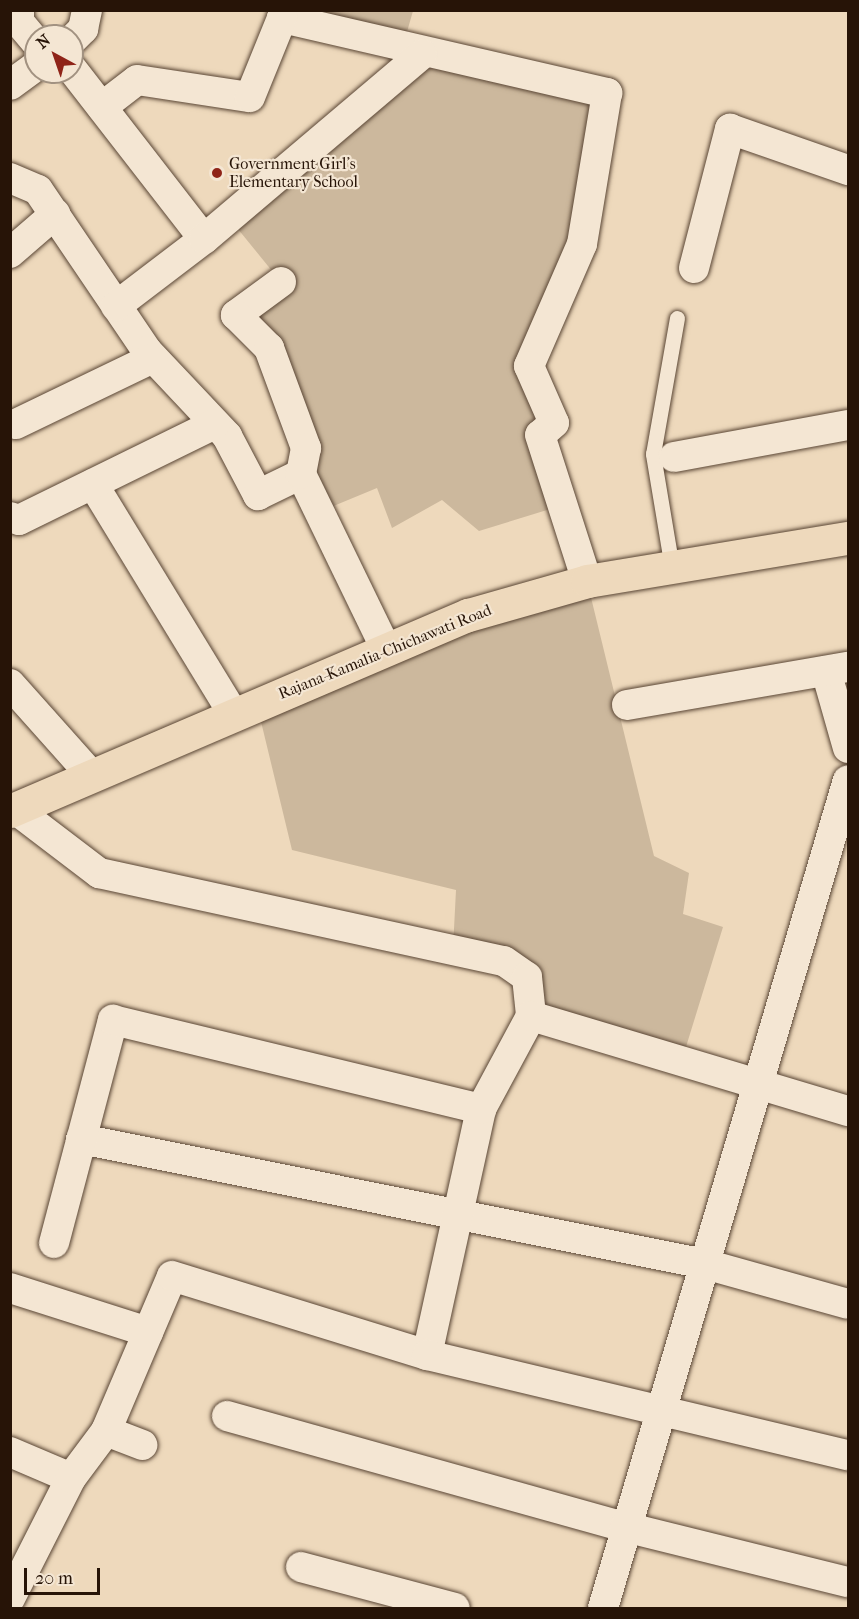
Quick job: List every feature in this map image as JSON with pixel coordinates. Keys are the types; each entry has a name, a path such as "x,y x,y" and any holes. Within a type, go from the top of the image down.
{"main road":[{"name":"Rajana-Kamalia-Chichawati Road","path":"13,810 468,615 587,581 849,538"}],"street":[{"path":"19,10 19,22 24,28"},
{"path":"102,107 137,80 250,97 283,14 422,54 607,93 582,244 529,366 554,423 540,435 587,581"},
{"path":"116,306 204,239 422,54"},
{"path":"10,85 24,75"},
{"path":"84,84 204,239"},
{"path":"694,268 730,129 849,170"},
{"path":"10,178 39,190 153,358 215,424 258,495 301,474"},
{"path":"10,253 55,214"},
{"path":"281,282 236,315 269,348 306,448 301,474 386,649"},
{"path":"16,424 153,358"},
{"path":"10,517 19,520 215,424"},
{"path":"674,457 849,425"},
{"path":"93,484 234,715"},
{"path":"627,705 837,669 849,748"},
{"path":"10,684 92,776"},
{"path":"603,1608 625,1527 761,1088 849,780"},
{"path":"13,810 99,873 504,961 527,977 531,1016 482,1109 461,1213 427,1355"},
{"path":"531,1016 761,1088 849,1111"},
{"path":"54,1243 112,1020 482,1109"},
{"path":"81,1139 461,1213 705,1264 849,1304"},
{"path":"10,1598 71,1478 106,1431 172,1276 427,1355 849,1455"},
{"path":"10,1288 148,1332"},
{"path":"227,1416 625,1527 849,1582"},
{"path":"106,1431 142,1445"},
{"path":"10,1452 71,1478"},
{"path":"300,1567 455,1608"}],"lane":[{"path":"672,568 653,454 677,318"}],"shaded area":[{"path":"284,11 413,11 402,49"},
{"path":"422,54 607,93 582,244 529,366 560,506 479,531 442,500 392,528 377,488 319,512 306,448 236,315 281,282 229,218"},
{"path":"587,581 654,856 689,873 683,914 723,927 681,1063 531,1016 527,977 453,948 456,890 292,850 257,705"}],"place":[{"name":"Government Girl's Elementary School","path":"217,173"}]}
